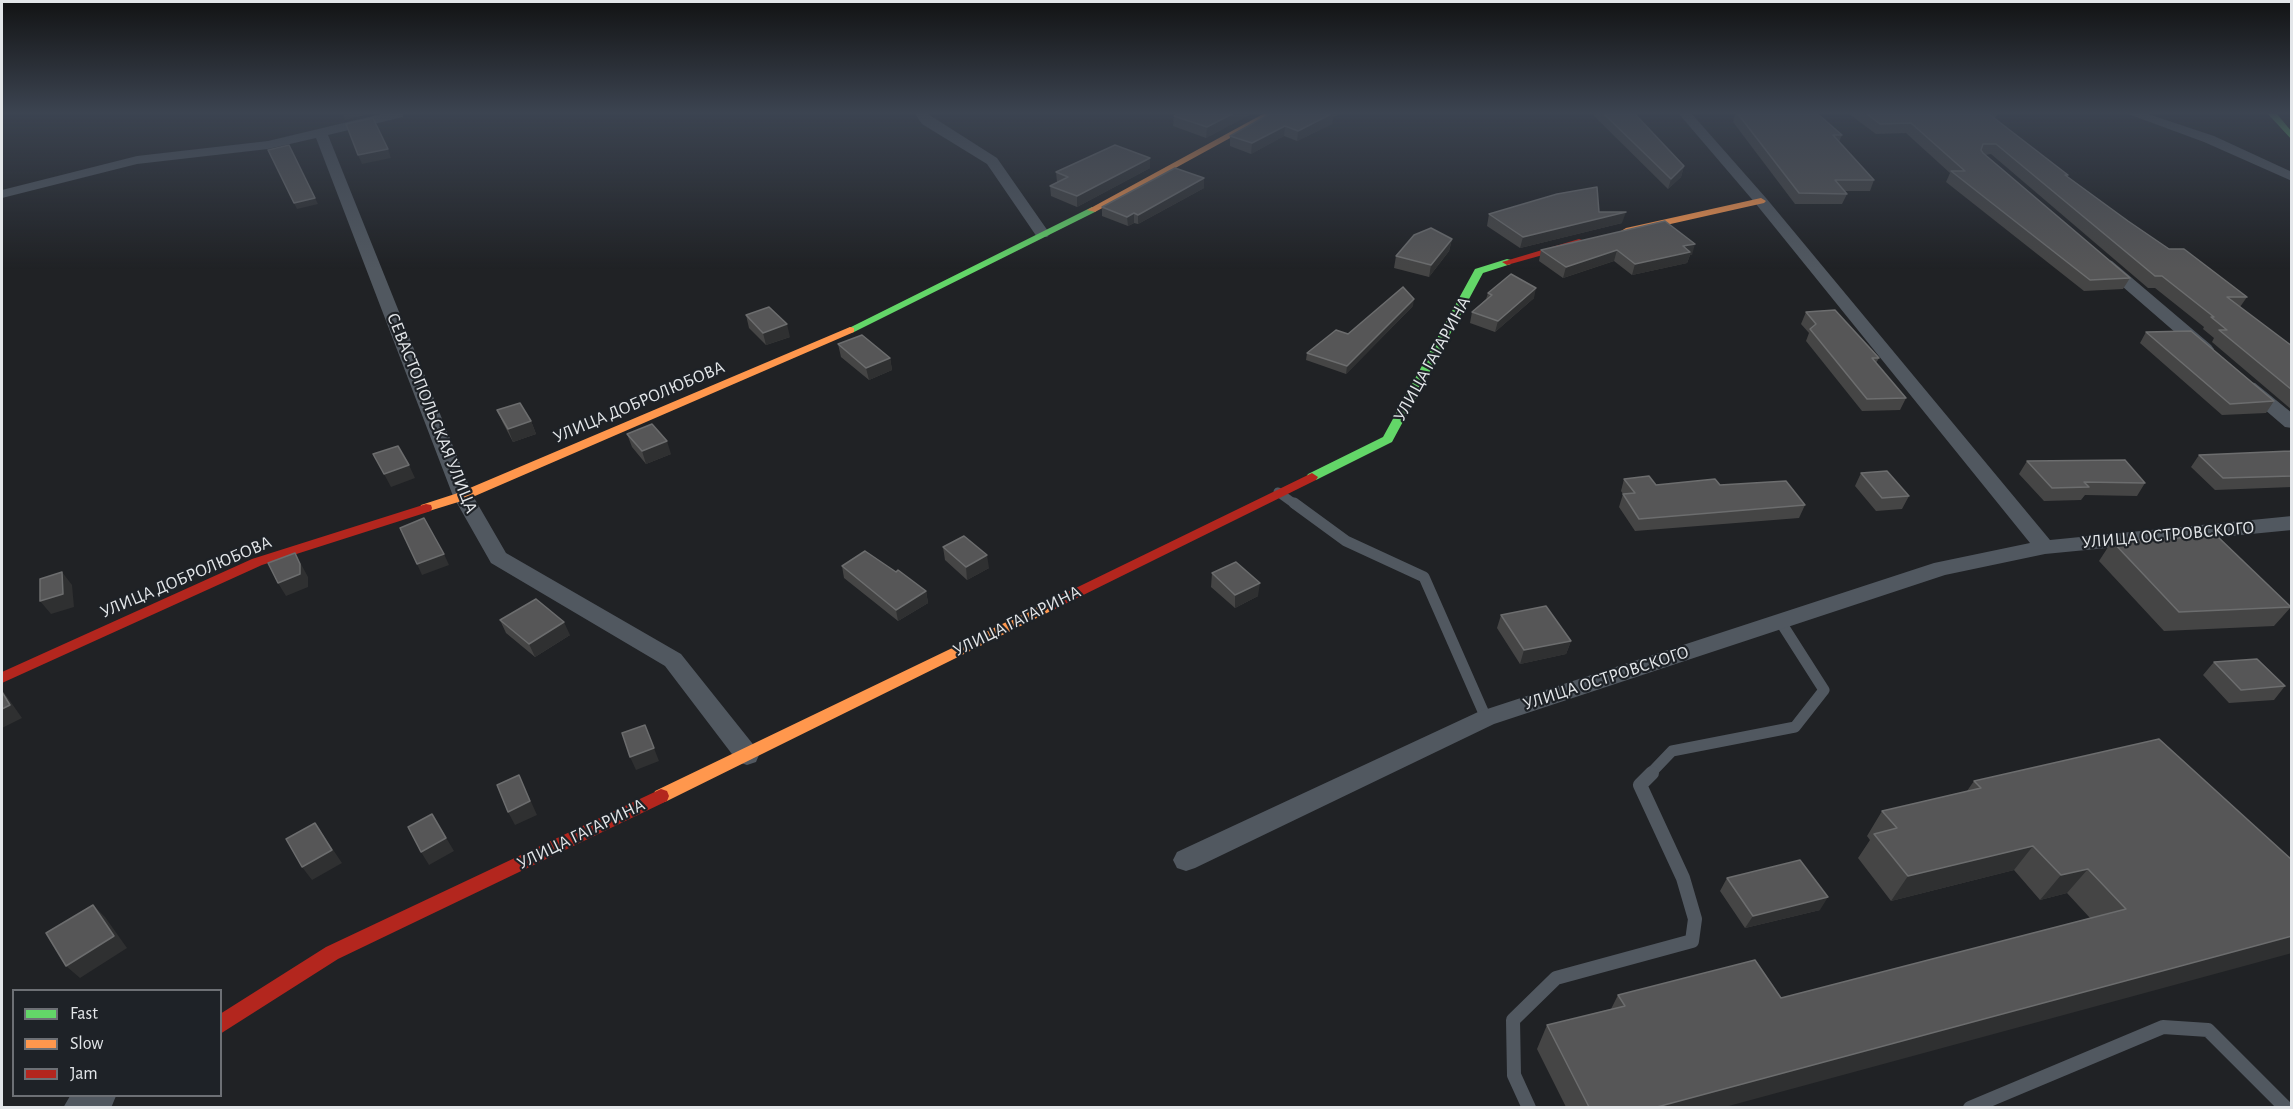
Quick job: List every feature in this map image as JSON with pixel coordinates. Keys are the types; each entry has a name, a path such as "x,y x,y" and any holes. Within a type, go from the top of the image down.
{"street":[{"path":"2,194 114,166"},
{"name":"СЕВАСТОПОЛЬСКАЯ УЛИЦА","path":"333,166 463,496 498,558 674,660 747,755"},
{"path":"995,166 1042,234"},
{"name":"УЛИЦА ДОБРОЛЮБОВА","path":"2,678 257,562 463,496 841,335 1076,219 1174,166"},
{"path":"1730,166 2044,547"},
{"path":"2267,166 2292,177"},
{"path":"1613,234 1761,201"},
{"name":"УЛИЦА ГАГАРИНА","path":"222,1024 332,953 747,755 1389,439 1479,271 1544,250 1590,240"},
{"path":"2093,253 2219,361"},
{"path":"2237,377 2292,423"},
{"name":"УЛИЦА ОСТРОВСКОГО","path":"1186,860 1486,718 1942,568 2044,547 2292,523"},
{"path":"78,1107 97,1097"}],"lane":[{"path":"1278,492 1346,541 1424,577 1486,718"},
{"path":"1529,1107 1514,1076 1513,1020 1556,978 1692,941 1695,919 1683,878 1641,785 1672,750 1795,727 1824,690 1779,621"},
{"path":"1970,1107 2163,1027 2208,1030 2286,1107"}],"building":[{"path":"276,166 299,166 315,198 294,203"},
{"path":"1070,166 1135,166 1077,196 1050,186 1068,177 1056,172"},
{"path":"1657,166 1684,166 1671,179"},
{"path":"1778,166 1861,166 1874,180 1835,180 1847,194 1799,193"},
{"path":"1959,166 1998,166 2130,278 2090,280 1951,171 1965,171"},
{"path":"2022,166 2056,166 2068,175 2065,175 2128,221 2169,249 2184,249 2247,297 2227,297 2292,346 2292,390 2219,330 2227,330 2211,317 2214,317 2162,276 2155,276"},
{"path":"1175,168 1204,178 1138,215 1134,213 1127,217 1102,207"},
{"path":"1597,187 1599,212 1626,212 1523,237 1489,214 1557,194"},
{"path":"1665,221 1695,244 1683,246 1690,252 1635,264 1617,250 1566,267 1541,250"},
{"path":"1431,228 1452,239 1431,265 1396,256 1414,235"},
{"path":"1511,274 1536,288 1498,321 1472,312 1492,295 1488,293"},
{"path":"1403,287 1414,299 1347,366 1307,353 1336,330 1348,334"},
{"path":"769,307 787,324 763,333 746,315"},
{"path":"1835,310 1879,358 1872,358 1906,398 1867,399 1810,329 1816,324 1806,312"},
{"path":"2191,331 2274,401 2230,404 2146,332"},
{"path":"862,335 890,358 866,368 838,344"},
{"path":"520,403 531,421 508,429 497,410"},
{"path":"652,424 667,441 642,451 627,434"},
{"path":"398,446 409,465 384,474 373,454"},
{"path":"2292,452 2292,476 2223,478 2199,455"},
{"path":"2125,460 2145,483 2084,482 2089,487 2052,488 2027,461"},
{"path":"1887,471 1909,496 1882,498 1861,473"},
{"path":"1649,476 1656,485 1715,479 1720,485 1786,481 1805,505 1639,519 1623,494 1635,493 1624,479"},
{"path":"424,518 444,554 417,564 400,528"},
{"path":"964,536 987,555 966,567 943,547"},
{"path":"2217,536 2291,607 2179,612 2112,541"},
{"path":"865,551 896,572 898,570 926,591 896,610 842,566"},
{"path":"295,553 300,564 300,574 278,583 268,563"},
{"path":"1236,562 1260,583 1235,595 1212,573"},
{"path":"62,572 63,594 40,601 40,579"},
{"path":"536,599 564,622 529,644 500,620"},
{"path":"1546,606 1571,641 1524,650 1501,615"},
{"path":"2257,659 2285,686 2241,690 2214,662"},
{"path":"2,692 10,705 2,709"},
{"path":"645,725 654,748 630,757 622,733"},
{"path":"2159,739 2292,860 2292,936 1657,1107 1589,1107 1547,1025 1625,1006 1618,995 1755,960 1781,998 2126,909 2088,869 2061,875 2033,846 1908,876 1874,834 1897,828 1882,811 1981,788 1974,781"},
{"path":"519,775 530,801 508,812 497,785"},
{"path":"432,814 446,838 421,852 408,827"},
{"path":"315,823 332,850 302,867 286,839"},
{"path":"1800,860 1828,897 1753,916 1727,878"},
{"path":"93,905 114,936 66,966 46,933"}],"traffic: fast":[{"path":"850,330 1092,210"},
{"path":"1312,477 1388,439 1479,271 1507,262"}],"traffic: slow":[{"path":"1092,210 1174,166"},
{"path":"1626,231 1761,201"},
{"path":"426,508 463,496 850,330"},
{"path":"661,796 1050,606"}],"traffic: jam":[{"path":"1507,262 1579,242"},
{"path":"1050,606 1312,477"},
{"path":"2,678 257,562 426,508"},
{"path":"222,1024 332,953 661,796"}]}
